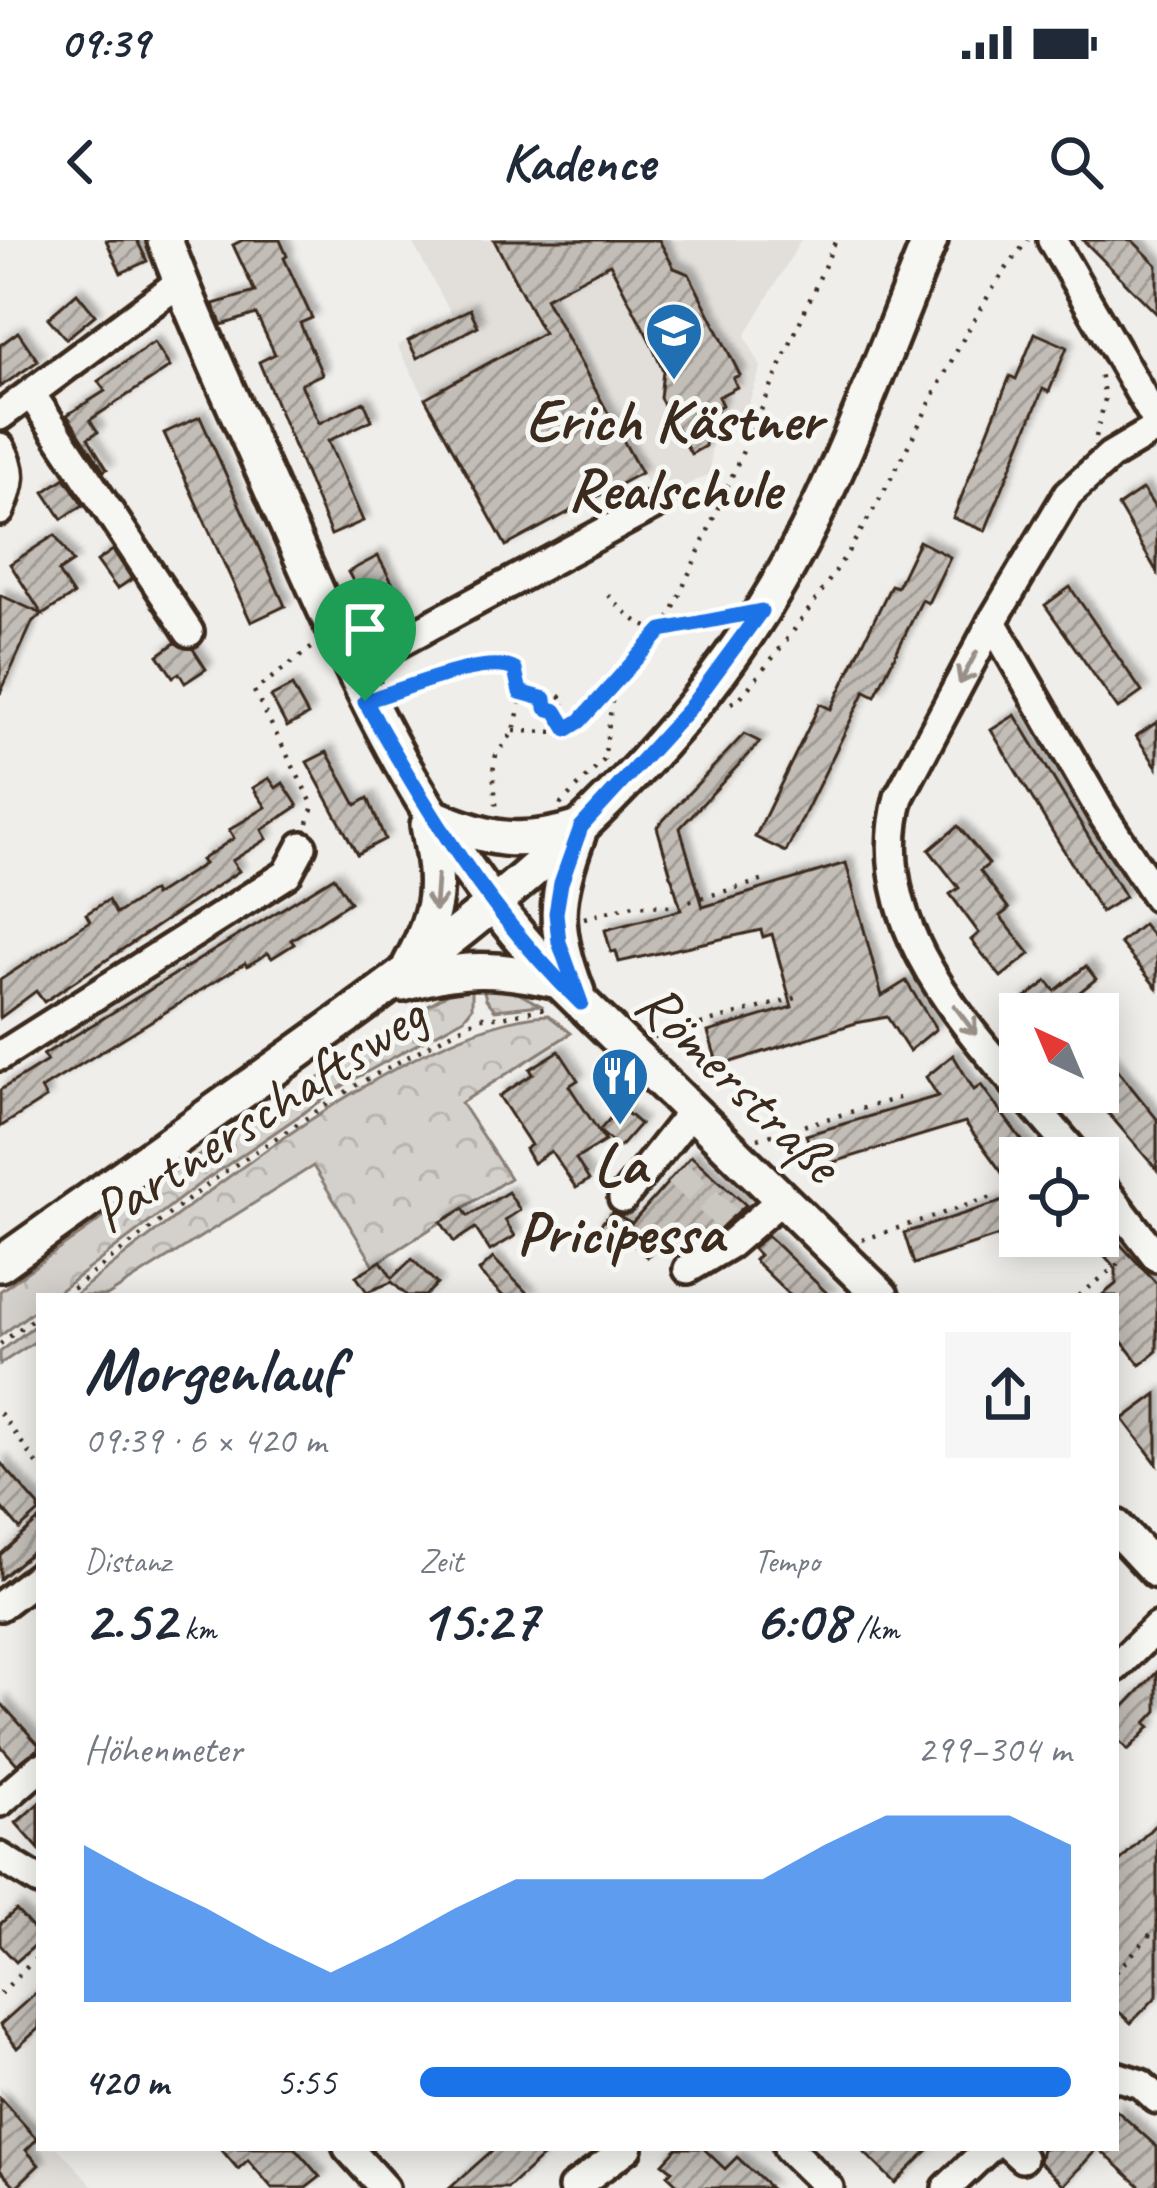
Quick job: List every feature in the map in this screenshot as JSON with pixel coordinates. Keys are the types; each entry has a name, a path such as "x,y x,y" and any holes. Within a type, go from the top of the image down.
{"main road":[{"name":"Römerstraße","path":"165,240 350,669 427,810 494,907 572,994 729,1148 744,1223 833,1250 878,1293"},
{"path":"0,1264 494,907 570,817 689,709 761,611 847,442 931,240"},
{"path":"396,982 430,925 438,895 427,810 497,839 536,839 570,817"},
{"path":"570,817 556,913 572,994"},
{"path":"396,982 479,968 515,971 572,994"},
{"path":"1119,1530 1157,1571"}],"street":[{"path":"999,1062 924,964 896,894 888,847 898,797 992,622 1068,494 1110,456 1157,425 1052,240"},
{"path":"0,416 180,282"},
{"path":"31,394 189,632"},
{"path":"0,447 12,479 0,511"},
{"path":"350,669 658,503"},
{"path":"992,622 1102,815 1157,897"},
{"path":"0,1057 287,874 302,846"},
{"path":"623,1198 667,1165 692,1111"},
{"path":"1040,1113 1061,1137"},
{"path":"1119,1208 1151,1249"},
{"path":"688,1270 744,1223"},
{"path":"0,1606 36,1578"},
{"path":"1119,1663 1157,1627"},
{"path":"0,1802 36,1771"},
{"path":"0,1857 36,1879"},
{"path":"351,2151 385,2188"},
{"path":"573,2188 624,2151"},
{"path":"791,2151 829,2188"},
{"path":"947,2188 986,2151"}],"path":[{"path":"514,731 543,734 580,721 662,630 743,458 836,240"},
{"path":"689,709 714,709 739,699 804,619 898,465 990,296 1028,240"},
{"path":"1088,453 1105,399 1097,356 1097,318"},
{"path":"608,596 637,625 662,630 761,611"},
{"path":"302,846 313,805 254,691 334,631"},
{"path":"365,701 494,664 515,670 520,692 514,731 496,755 493,771 497,839"},
{"path":"570,817 604,760 615,679"},
{"path":"520,692 545,699"},
{"path":"545,699 560,696 562,705 556,711"},
{"path":"545,699 548,710 556,711"},
{"path":"556,711 567,729"},
{"path":"556,913 572,914 573,921 634,905 672,906 765,880"},
{"name":"Partnerschaftsweg","path":"67,1293 224,1173 358,1084 481,1017 545,1009 572,994"},
{"path":"625,1045 803,996"},
{"path":"729,1148 902,1097"},
{"path":"833,1250 998,1195"},
{"path":"1084,1293 1151,1249"},
{"path":"0,1344 36,1316"},
{"path":"0,1413 36,1462"},
{"path":"0,1439 11,1430"},
{"path":"1119,1969 1157,1927"},
{"path":"0,1994 36,1958"}],"shaded area":[{"name":"Erich Kästner Realschule","path":"411,240 801,240 745,336 761,367 743,421 712,437 710,474 687,485 697,503 667,520 559,324 425,398 397,346 452,315"},
{"path":"0,2086 36,2125 36,2151 61,2151 95,2188 0,2188"}],"green space":[{"path":"472,987 472,1008 464,1018 347,1083 198,1185 57,1293 36,1293 36,1309 0,1336 0,1291 124,1203 449,993"},
{"path":"483,987 514,991 540,1005 495,1010"},
{"path":"548,1015 571,1033 461,1103 510,1178 374,1265 313,1166 112,1293 77,1293 300,1127 432,1050 493,1026"},
{"path":"36,1324 36,1341 0,1364 0,1352"}],"building":[{"path":"106,240 137,240 147,261 121,273"},
{"path":"243,240 280,240 287,256 312,318 300,323 322,374 301,384 319,423 364,402 372,420 328,441 363,521 331,535 259,362 275,354 256,314 222,325 213,304 255,292 233,245"},
{"path":"494,240 659,240 674,268 689,274 740,375 733,378 737,387 718,397 722,405 716,409 716,422 706,435 705,446 691,454 660,398 663,371 610,264 545,298 641,473 506,546 425,398 543,333"},
{"path":"1083,240 1132,240 1157,265 1157,314"},
{"path":"77,293 95,315 66,339 48,318"},
{"path":"470,309 478,326 417,358 408,341"},
{"path":"18,332 38,361 0,387 0,345"},
{"path":"1035,333 1067,347 1049,392 1043,389 985,531 953,518 1010,376 1016,379"},
{"path":"154,342 170,367 90,420 98,432 88,438 104,471 67,415 105,391 98,381"},
{"path":"200,417 285,606 251,622 164,433"},
{"path":"65,478 83,505 62,519 44,492"},
{"path":"1143,489 1157,511 1157,572 1118,506"},
{"path":"55,535 73,562 58,572 73,595 33,621 0,694 0,595 42,614 10,564"},
{"path":"919,541 950,557 928,603 922,600 875,696 865,691 786,852 755,837 820,704 831,709 891,585 897,587"},
{"path":"113,550 132,579 117,589 97,561"},
{"path":"378,556 403,603 374,619 348,572"},
{"path":"1070,587 1142,692 1118,709 1045,605"},
{"path":"175,643 193,649 206,669 185,683 179,673 173,677 158,655"},
{"path":"292,686 308,715 287,727 271,697"},
{"path":"1015,715 1125,897 1101,912 991,730"},
{"path":"1157,722 1157,767 1136,736"},
{"path":"744,734 760,742 680,828 703,907 846,863 882,996 906,981 936,1029 909,1051 887,1017 718,1066 708,1032 792,1007 772,934 763,937 761,930 619,962 616,951 611,952 605,930 681,910 657,827"},
{"path":"327,752 356,805 368,798 385,839 357,854 307,762"},
{"path":"269,778 276,788 283,783 298,806 262,830 267,839 232,861 239,871 44,1002 36,991 0,1018 0,980 90,921 86,914 108,900 116,914 204,864 201,860 234,838 229,830 266,807 253,788"},
{"path":"958,826 989,864 980,871 1009,909 1000,916 1030,954 1001,977 971,940 979,933 950,894 959,888 929,850"},
{"path":"334,877 350,902 291,940 294,944 272,958 268,953 245,963 41,1089 46,1098 0,1127 0,1090 47,1061 43,1055"},
{"path":"1143,924 1157,941 1157,988 1120,943"},
{"path":"1086,966 1096,979 1079,993 1032,993 1047,981 1055,991"},
{"path":"559,1051 578,1080 569,1086 605,1141 576,1159 589,1180 576,1188 551,1151 533,1163 525,1149 531,1145 499,1096"},
{"path":"953,1055 974,1090 981,1085 1019,1137 999,1137 999,1169 965,1122 818,1167 806,1135 938,1096 926,1077"},
{"path":"1119,1072 1157,1119 1157,1170 1108,1113 1119,1113"},
{"name":"La Pricipessa","path":"620,1107 640,1124 619,1148 599,1131"},
{"path":"691,1156 746,1205 719,1229 709,1235 705,1232 685,1250 666,1234 647,1257 627,1239 617,1249 596,1230 612,1212 632,1223"},
{"path":"508,1192 520,1210 505,1220 515,1236 490,1251 475,1228 454,1242 441,1222 463,1209 468,1216"},
{"path":"999,1202 999,1236 914,1264 904,1233"},
{"path":"767,1236 827,1293 788,1293 754,1260 759,1255 752,1248"},
{"path":"1119,1243 1157,1284 1157,1351 1140,1365 1119,1338 1119,1293 1105,1293 1116,1284 1116,1269 1106,1257 1119,1257"},
{"path":"493,1258 527,1293 500,1293 479,1271"},
{"path":"412,1259 437,1284 428,1293 404,1293 392,1282 367,1292 356,1276 381,1261 392,1278"},
{"path":"1157,1394 1157,1464 1123,1419"},
{"path":"0,1462 36,1503 36,1515 20,1529 0,1506"},
{"path":"36,1523 36,1549 0,1579 0,1555"},
{"path":"1157,1672 1157,1711 1146,1723 1150,1727 1128,1750 1119,1741 1119,1712"},
{"path":"0,1702 36,1742 36,1751 17,1764 0,1745"},
{"path":"36,1806 36,1846 16,1823"},
{"path":"1157,1823 1157,1996 1131,2023 1119,2012 1119,1862"},
{"path":"16,1910 36,1932 36,1945 16,1962 0,1945 0,1924"},
{"path":"36,1993 36,2031 17,2048 0,2025"},
{"path":"0,2098 36,2138 26,2150 39,2165 16,2187 0,2170"},
{"path":"1119,2113 1157,2147 1157,2188 1142,2188 1101,2151 1119,2151"},
{"path":"223,2151 298,2151 320,2177 306,2188 272,2188 248,2160 238,2169"},
{"path":"492,2151 549,2151 508,2188 450,2188"},
{"path":"674,2151 706,2151 725,2169 737,2157 770,2188 681,2188 667,2175 672,2170 663,2163"},
{"path":"863,2151 927,2151 895,2183"},
{"path":"1041,2151 1095,2151 1064,2185 1039,2162"}],"tunnel":[{"path":"677,1173 731,1222"}],"place":[{"name":"Erich Kästner Realschule","path":"674,382"},
{"name":"La Pricipessa","path":"620,1127"}],"route":[{"path":"761,611 646,761 581,827 556,913 559,942 581,1003 528,949 472,877 424,806 365,701 471,668 507,664 515,670 520,692 545,699 546,708 556,711 567,729 580,721 662,630 761,611"}]}
